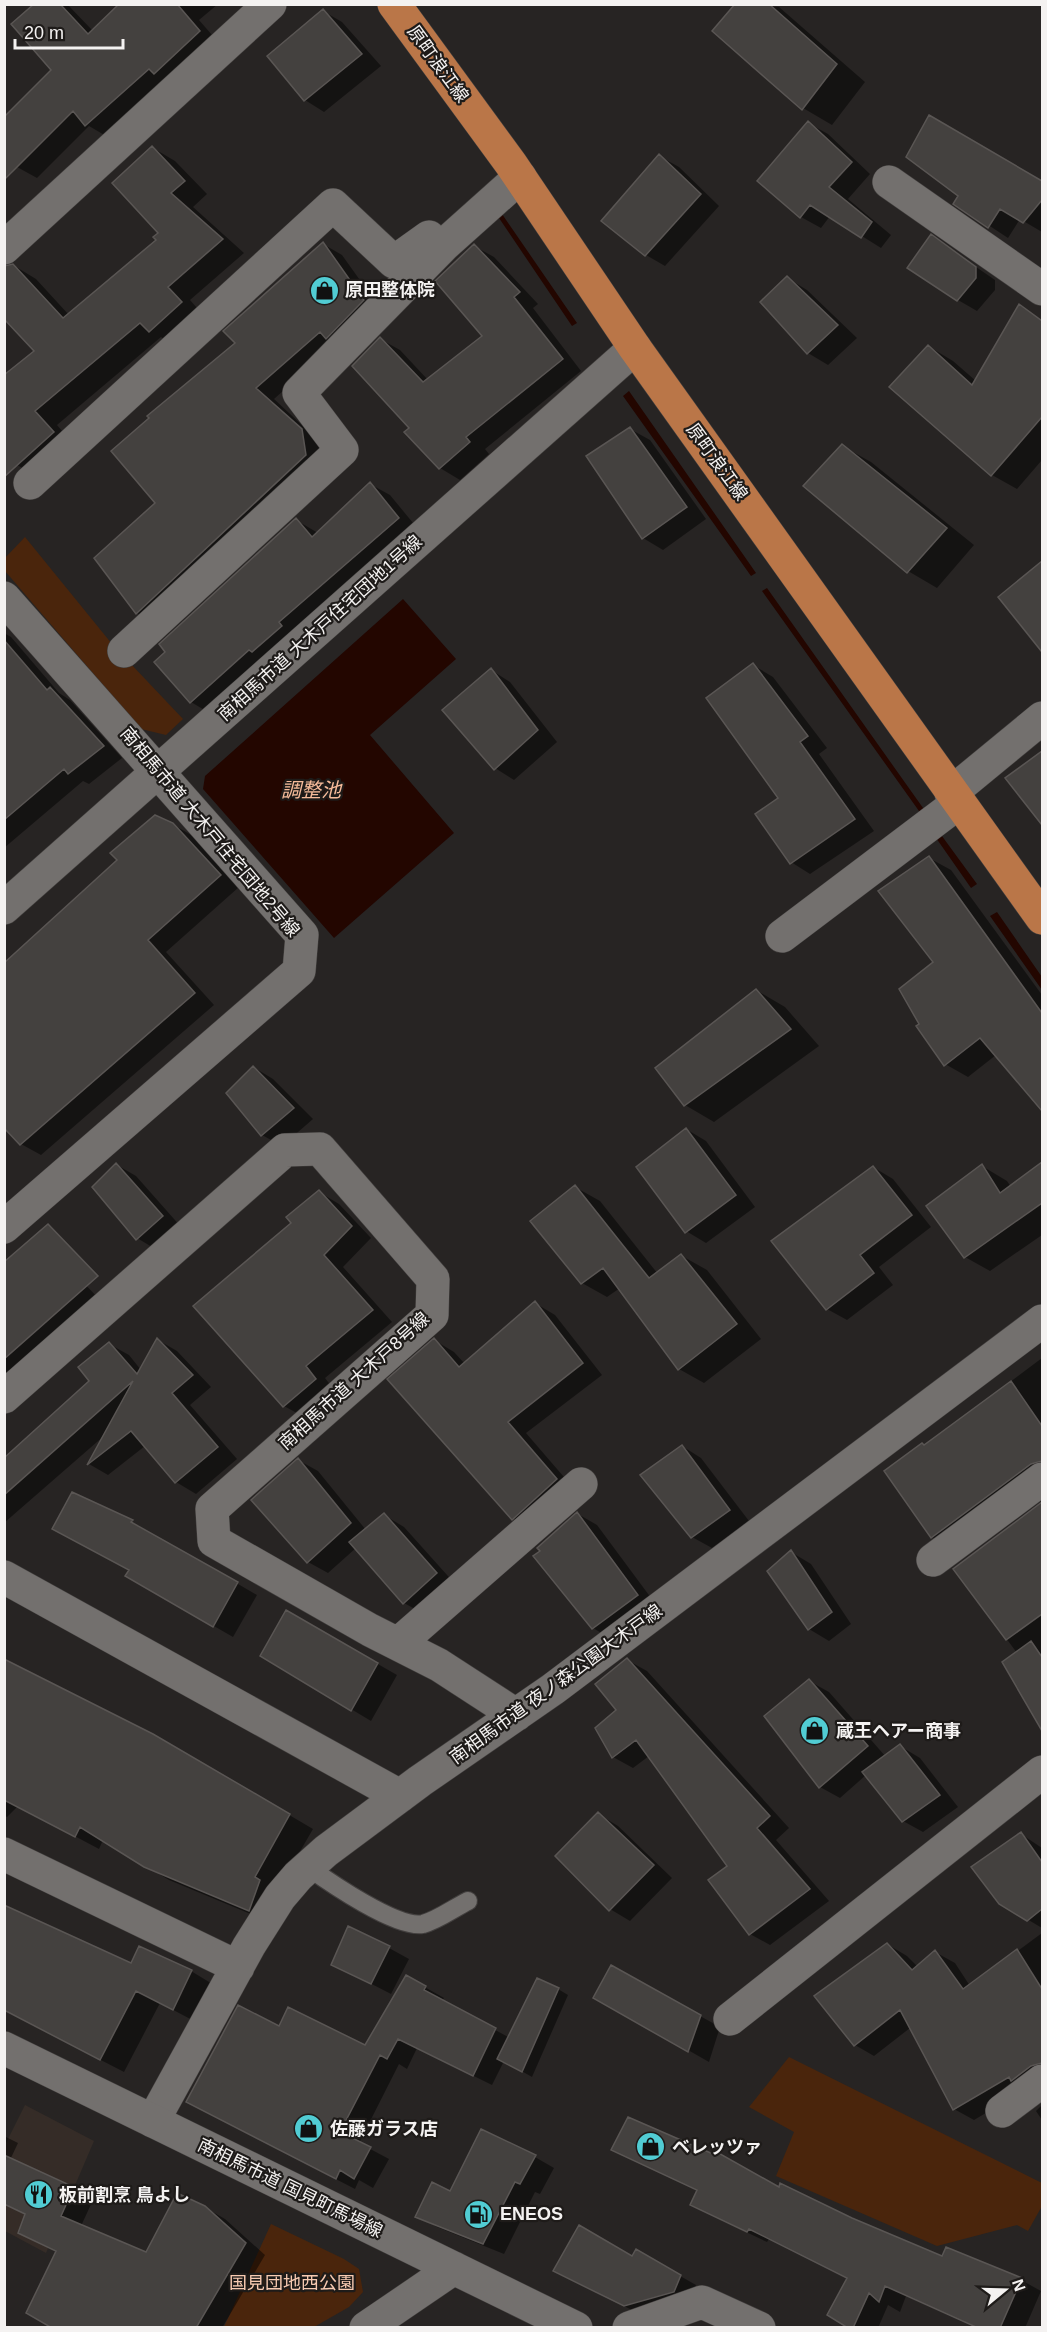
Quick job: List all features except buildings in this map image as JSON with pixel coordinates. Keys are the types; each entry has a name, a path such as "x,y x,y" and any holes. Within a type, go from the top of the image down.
{"main road":[{"name":"原町浪江線","path":"394,4 516,170 635,348 955,798 1037,899"}],"street":[{"path":"4,249 270,4"},
{"path":"30,483 333,205 394,262 419,246 516,170"},
{"path":"124,651 342,450 299,393 516,170"},
{"path":"889,182 1042,289"},
{"name":"南相馬市道 大木戸住宅団地1号線","path":"4,908 635,348"},
{"name":"南相馬市道 大木戸住宅団地2号線","path":"4,598 160,771 302,935 299,971 4,1227"},
{"path":"782,936 955,798 1042,718"},
{"name":"南相馬市道 大木戸8号線","path":"4,1397 285,1150 320,1149 434,1279 432,1315 212,1509 213,1541 370,1630 439,1665 516,1715"},
{"name":"南相馬市道 夜ノ森公園大木戸線","path":"153,2121 238,1967 280,1897 308,1867 480,1737 516,1715 1042,1321"},
{"path":"933,1560 1042,1479"},
{"path":"399,1643 581,1484"},
{"path":"4,1577 400,1796"},
{"path":"730,2019 1042,1772"},
{"path":"4,1854 238,1967"},
{"name":"南相馬市道 国見町馬場線","path":"4,2048 576,2328"},
{"path":"1002,2111 1042,2081"},
{"path":"366,2328 454,2268"},
{"path":"629,2328 702,2302 759,2328"}],"lane":[{"path":"308,1867 382,1913 403,1921 422,1924 468,1901"}],"shaded area":[{"path":"25,2105 94,2141 46,2253 5,2231 4,2147"}],"green space":[{"path":"25,537 112,644 183,719 166,735 141,729 5,571 4,559"},
{"path":"789,2057 1042,2183 1042,2206 1028,2231 1017,2225 937,2246 776,2176 794,2132 749,2107"},
{"name":"国見団地西公園","path":"271,2224 344,2259 359,2269 363,2292 349,2307 314,2327 224,2327"}],"water":[{"path":"502,214 577,323 572,326 499,218"},
{"path":"629,391 756,573 751,576 623,396"},
{"path":"767,588 928,815 924,818 762,591"},
{"name":"調整池","path":"403,599 456,659 370,735 454,833 334,938 203,789 205,776"},
{"path":"939,832 977,884 971,888 934,835"},
{"path":"997,912 1042,977 1042,990 990,916"}],"place":[{"name":"原田整体院","path":"324,290"},
{"name":"蔵王ヘアー商事","path":"815,1731"},
{"name":"佐藤ガラス店","path":"309,2129"},
{"name":"ベレッツァ","path":"651,2147"},
{"name":"板前割烹 鳥よし","path":"38,2195"},
{"name":"ENEOS","path":"479,2214"}]}
